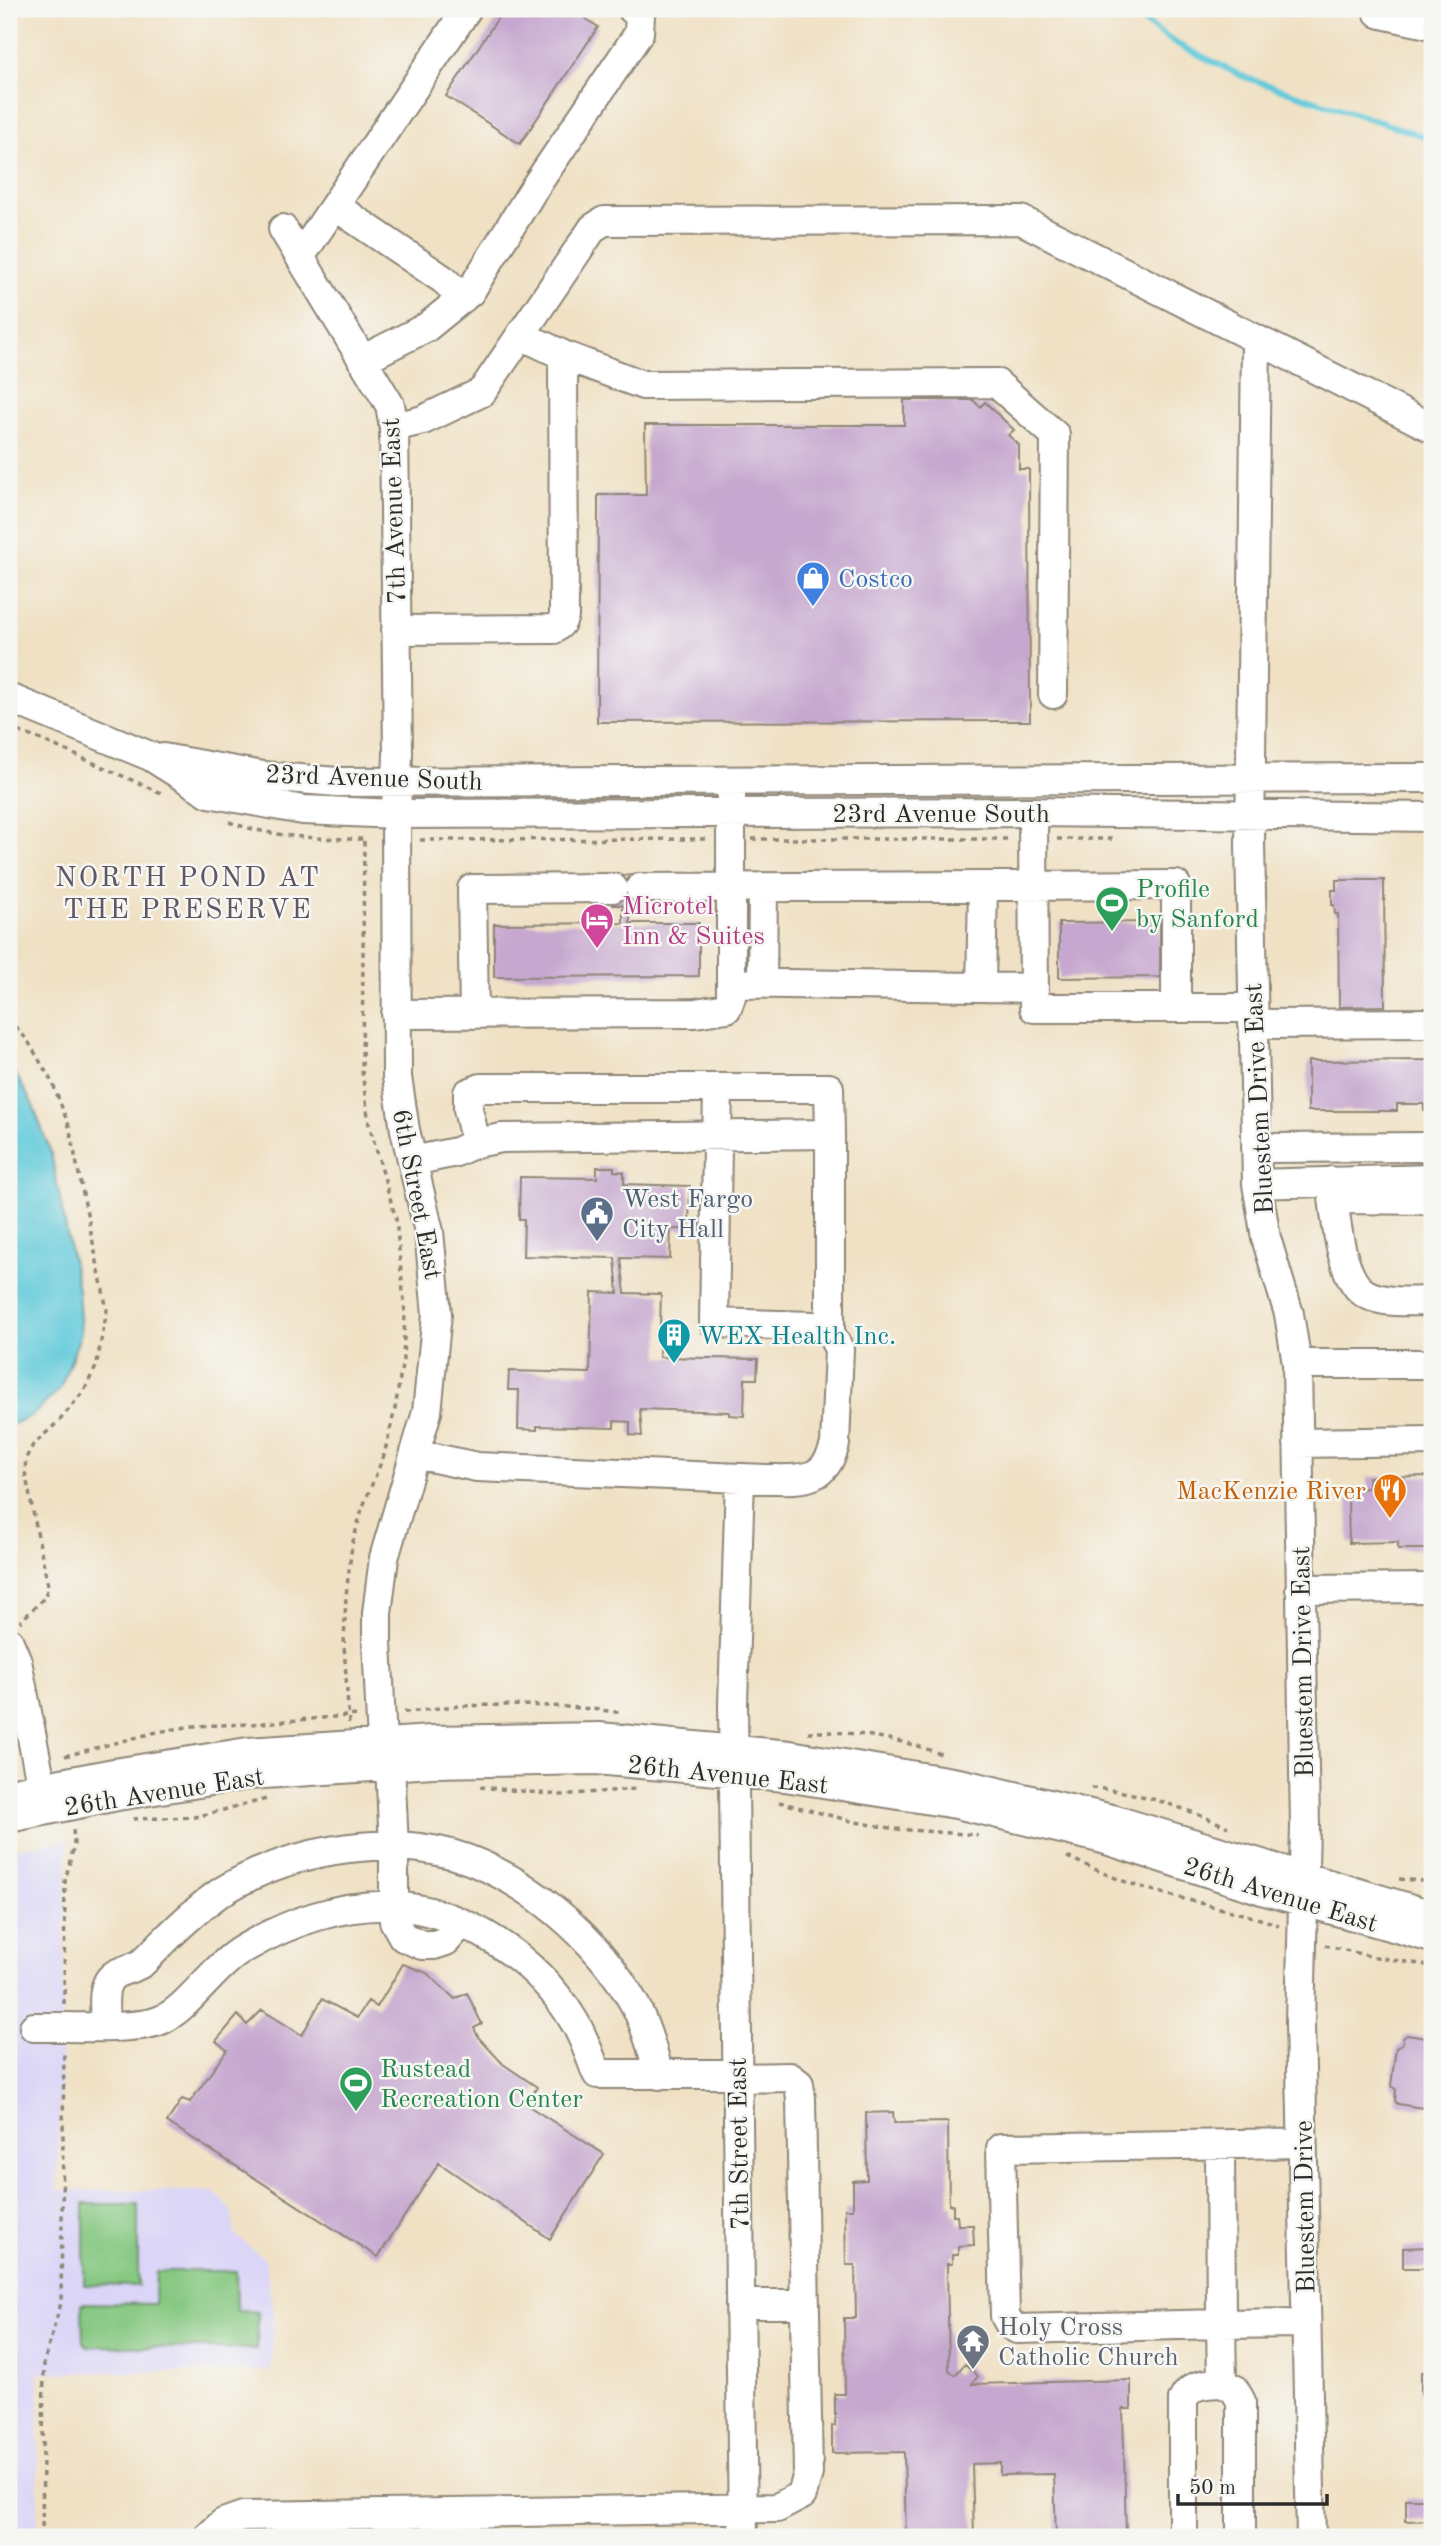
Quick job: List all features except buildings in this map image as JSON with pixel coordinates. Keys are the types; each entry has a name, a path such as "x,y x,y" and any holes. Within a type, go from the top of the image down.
{"highway":[{"path":"1382,9 1432,20"}],"street":[{"path":"300,257 467,9"},
{"path":"362,360 427,327 470,292 533,190 639,33 640,15 632,9"},
{"path":"335,206 444,279 463,298"},
{"path":"394,427 423,420 482,392 593,228 604,221 1014,219 1021,220 1432,428"},
{"name":"7th Avenue East","path":"284,229 390,405 394,427 398,782"},
{"path":"521,335 563,355 643,385 996,383 1055,435 1053,694"},
{"name":"Bluestem Drive East","path":"1256,340 1250,814 1257,1184 1266,1238 1289,1314 1297,1364 1305,1890"},
{"path":"396,630 554,629 561,623 564,616 563,355"},
{"path":"9,698 150,756"},
{"name":"23rd Avenue South","path":"150,756 263,776 337,782 1432,778"},
{"name":"23rd Avenue South","path":"150,756 209,793 396,827 1033,826 1250,814 1432,817"},
{"path":"397,1014 717,1011 727,1008 731,997 730,780"},
{"name":"6th Street East","path":"393,1906 394,1846 377,1642 380,1585 391,1530 427,1412 437,1314 436,1281 429,1232 400,1103 397,1014 398,782"},
{"path":"1033,826 1034,1008 1176,1007 1253,1016 1432,1023"},
{"path":"640,888 1176,885 1176,1007"},
{"path":"762,887 762,983"},
{"path":"981,987 982,887"},
{"path":"474,1013 471,889 613,888"},
{"path":"731,983 1034,988"},
{"path":"476,1143 468,1109 468,1093 481,1088 829,1088 830,1332"},
{"path":"416,1454 477,1467 740,1478 803,1479 813,1477 827,1466 835,1444 839,1349 830,1332 814,1326 714,1323 718,1088"},
{"path":"413,1161 502,1138 830,1134"},
{"path":"1256,1147 1432,1146"},
{"path":"1332,1190 1432,1179"},
{"path":"1257,1184 1432,1199"},
{"path":"1332,1190 1343,1253 1352,1282 1366,1294 1394,1300 1432,1301"},
{"path":"1297,1364 1432,1364"},
{"path":"1298,1443 1432,1441"},
{"name":"7th Street East","path":"740,1478 733,1704 743,2537"},
{"path":"1300,1589 1432,1588"},
{"path":"18,1637 17,1661 45,1799"},
{"name":"26th Avenue East","path":"9,1818 45,1799 114,1773 248,1752 386,1754 600,1737 735,1761 790,1755 964,1784 1112,1819 1432,1938"},
{"name":"26th Avenue East","path":"9,1793 45,1799"},
{"path":"105,2026 105,1991 113,1975 141,1963 187,1918 221,1892 260,1873 300,1859 356,1848 394,1846 451,1854 497,1873 536,1896 568,1921 620,1979 636,2007 659,2075"},
{"name":"26th Avenue East","path":"1305,1890 1432,1915"},
{"name":"Bluestem Drive","path":"1305,1890 1300,2022 1311,2537"},
{"path":"34,2026 145,2024 164,2019 174,2013 225,1962 265,1937 316,1916 393,1906 412,1908 463,1923 515,1955 541,1978 575,2023 597,2074 790,2077 799,2084 802,2099 808,2473 802,2495 777,2508 243,2516 223,2524 209,2535"},
{"path":"1302,2143 1001,2148 1005,2316 1010,2325 1017,2329 1306,2323"},
{"path":"1220,2146 1222,2383"},
{"path":"740,2304 805,2304"},
{"path":"1183,2537 1183,2400 1192,2388 1222,2383 1234,2389 1241,2402 1241,2537"}],"path":[{"path":"59,1758 157,1732 193,1726 349,1715 344,1645 352,1545 362,1509 384,1455 395,1409 405,1313 396,1219 369,1124 362,1071 364,839 396,827 731,826 1033,826 1125,839"},
{"path":"9,1019 27,1041 53,1084 69,1126 107,1310 96,1367 83,1392 60,1420 33,1445 26,1458 26,1472 48,1586 45,1597 20,1622 18,1637"},
{"path":"478,1787 560,1795 647,1789"},
{"path":"121,1820 195,1817 277,1797"},
{"path":"771,1800 855,1822 896,1829 981,1835"},
{"path":"58,2537 41,2536 44,2362 61,2303 65,1881 74,1845 72,1825 81,1823"},
{"path":"1064,1856 1129,1883 1230,1909 1282,1926"},
{"path":"1329,1947 1432,1966"}],"shaded area":[{"path":"68,1839 57,2190 213,2191 232,2210 234,2234 265,2259 273,2311 271,2371 39,2373 37,2537 9,2537 9,1850"}],"green space":[{"path":"84,2204 138,2204 138,2286 84,2285"},
{"path":"156,2271 236,2271 237,2311 258,2312 257,2349 87,2346 83,2342 82,2303 155,2304"}],"water":[{"path":"9,1063 32,1103 51,1153 78,1290 81,1333 60,1389 33,1415 9,1426"}],"waterway":[{"path":"1126,9 1175,43 1244,77 1432,139"}],"place":[{"name":"Costco","path":"813,608"},
{"name":"Profile by Sanford","path":"1112,933"},
{"name":"Microtel Inn & Suites","path":"597,950"},
{"name":"West Fargo City Hall","path":"597,1243"},
{"name":"WEX Health Inc.","path":"674,1365"},
{"name":"MacKenzie River","path":"1390,1520"},
{"name":"Rustead Recreation Center","path":"356,2113"},
{"name":"Holy Cross Catholic Church","path":"973,2371"}],"district":[{"name":"NORTH POND AT THE PRESERVE","path":"188,892"}]}
